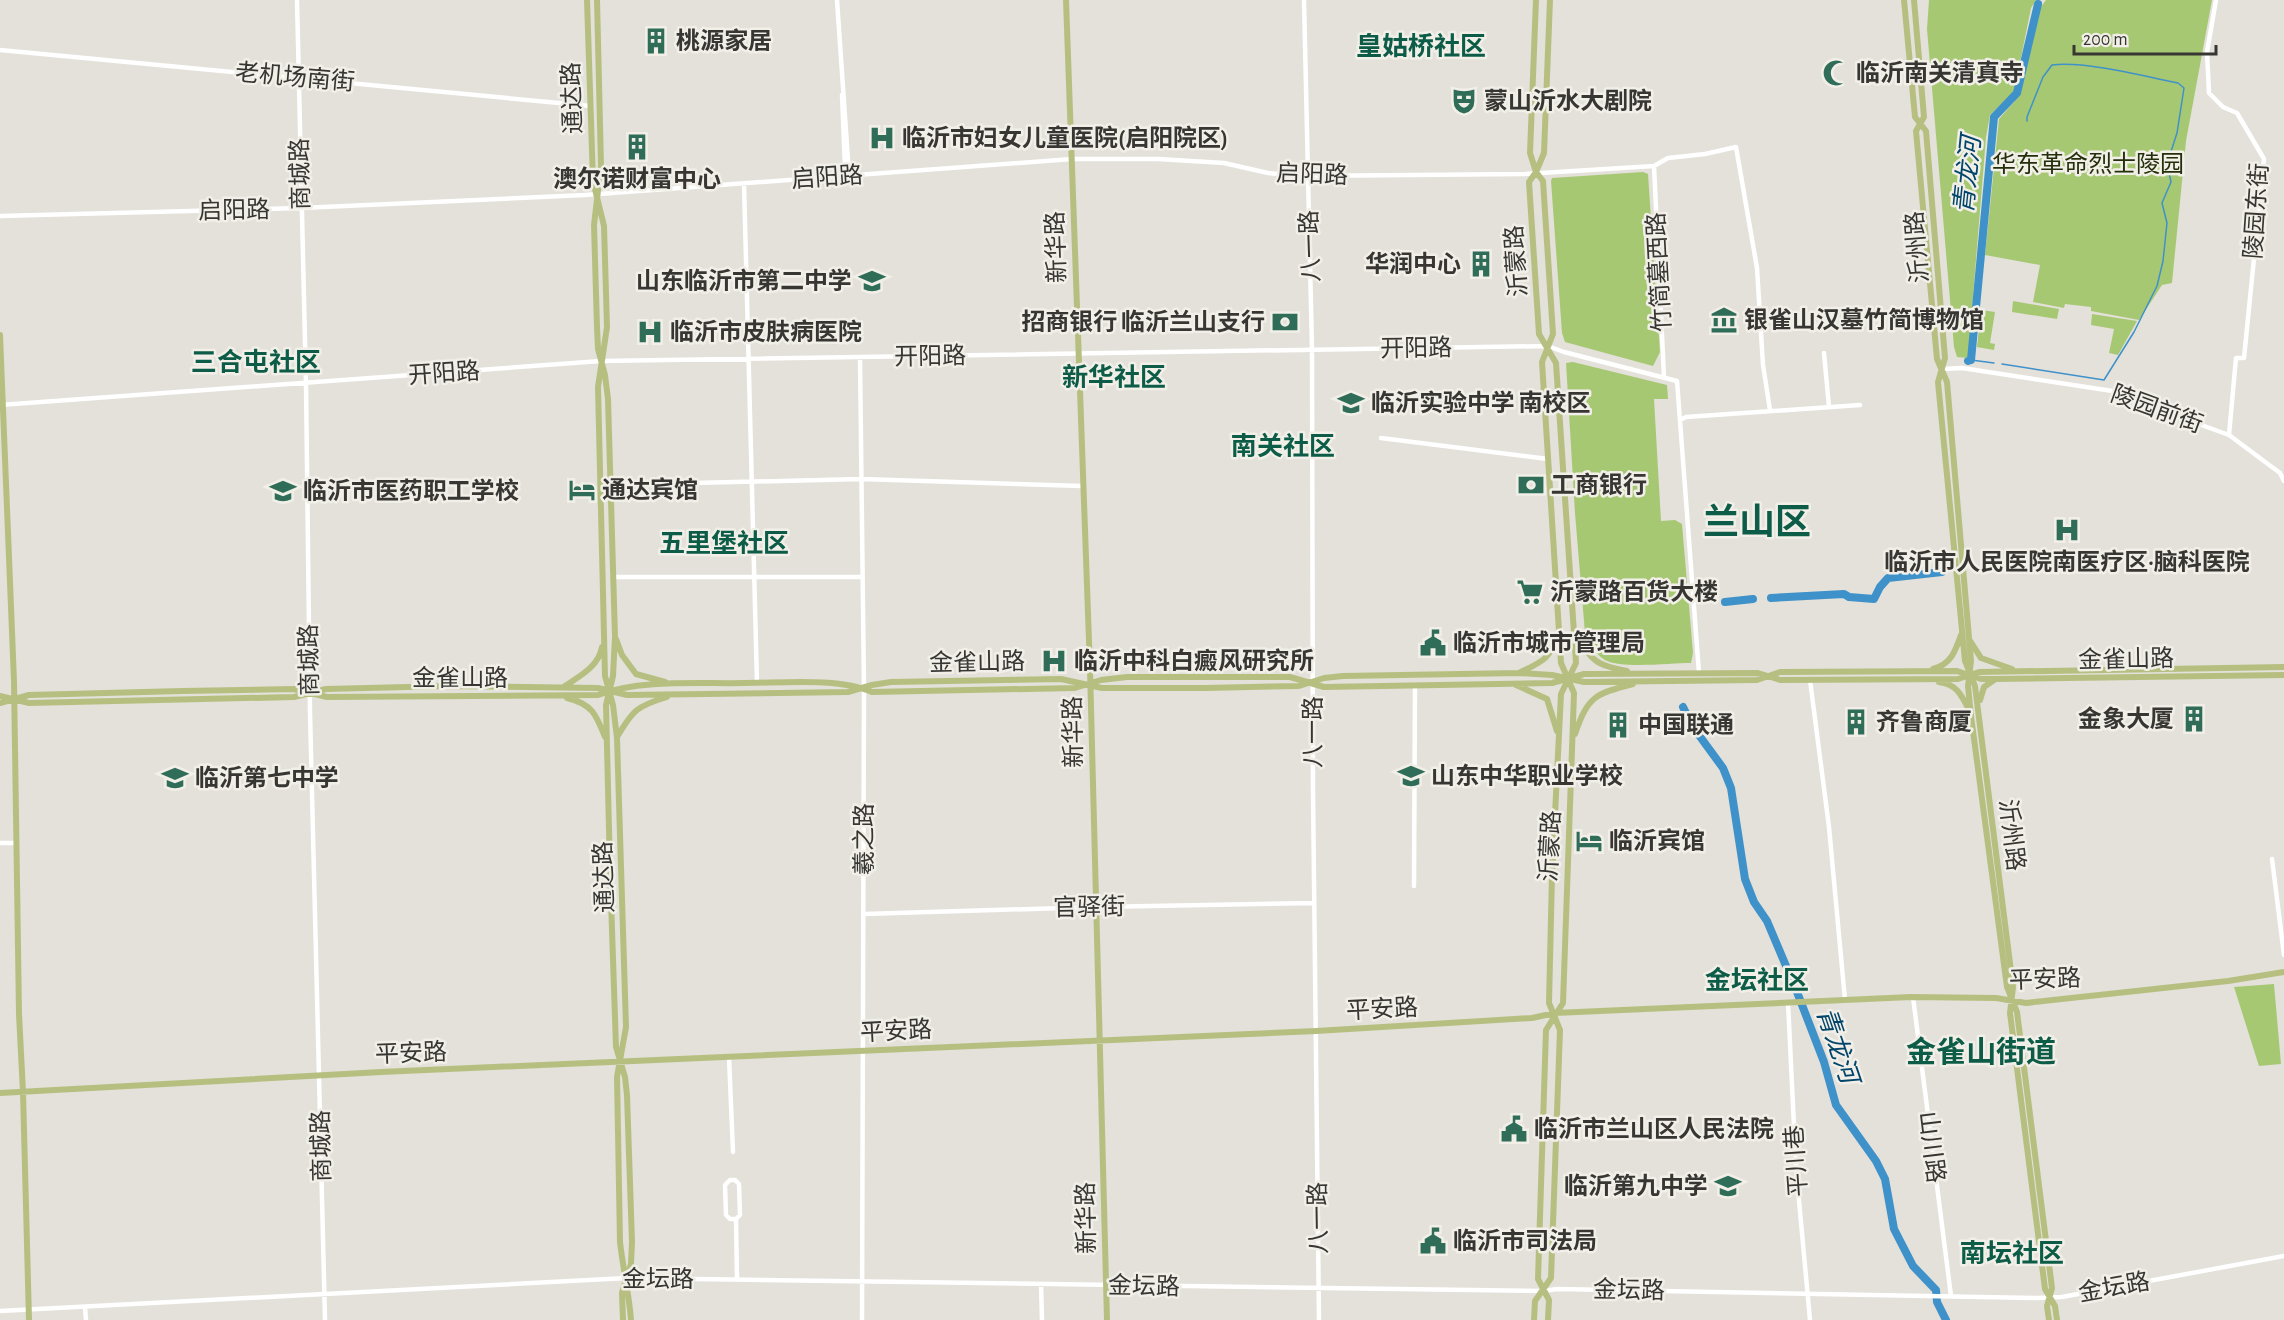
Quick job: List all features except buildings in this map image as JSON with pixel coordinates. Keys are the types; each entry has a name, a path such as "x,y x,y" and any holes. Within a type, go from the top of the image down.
{"main road":[{"name":"通达路","path":"587,0 593,181 604,226 608,327 598,387 605,676 610,690 617,738 626,1027 617,1077 620,1242 622,1264 627,1278 631,1320"},
{"name":"通达路","path":"597,0 602,165 594,225 597,327 608,399 615,637 610,690 606,705 607,742 616,1047 625,1077 627,1095 632,1242 631,1264 622,1293 623,1320"},
{"name":"新华路","path":"1066,0 1090,684 1107,1320"},
{"name":"沂蒙路","path":"1536,0 1530,153 1536,172 1544,181 1554,334 1542,362 1561,663 1574,693 1563,1003 1546,1030 1538,1279 1549,1300 1548,1320"},
{"name":"沂蒙路","path":"1534,1320 1535,1301 1551,1278 1560,1030 1549,1003 1552,875 1561,694 1576,663 1556,363 1539,334 1529,182 1544,153 1550,0"},
{"name":"沂州路","path":"1904,0 1914,117 1926,131 1945,358 1938,382 1962,632 1969,675 1971,716 2007,987 2017,1012 2052,1288 2048,1298 2049,1320"},
{"name":"沂州路","path":"1914,0 1924,117 1919,125"},
{"path":"0,335 14,700 19,1014 29,1320"},
{"name":"沂州路","path":"1942,369 1947,382 1971,661 1969,675 1975,686 2013,987 2012,1000"},
{"path":"1519,673 1547,659 1552,651 1559,627"},
{"path":"1574,630 1590,657 1604,667 1642,674"},
{"path":"1926,672 1942,667 1952,658 1962,632"},
{"path":"564,686 590,669 601,654 604,635"},
{"path":"615,637 622,655 636,674 672,684"},
{"path":"1969,640 1980,658 2018,671"},
{"name":"金雀山路","path":"1090,684 1101,680 1127,677 1193,676 1290,677 1324,687 1552,683 1584,674 1699,673 1758,673 1780,680 1958,679 1979,672 2284,667"},
{"name":"金雀山路","path":"310,693 327,697 598,695 610,690 627,695 848,692 891,682 1061,679 1102,688 1198,688 1299,686 1323,678 1343,676 1519,673 1569,678 1584,682 1757,680 1780,672 1957,671 1981,679 2284,675"},
{"path":"1918,679 1945,683 1956,688 1962,695 1971,716"},
{"path":"1978,710 1980,695 1984,687 1995,679"},
{"path":"1573,740 1584,710 1601,692 1645,681"},
{"name":"金雀山路","path":"0,696 29,703 294,697 327,689 448,686 564,686 610,690 672,684 834,683 864,688"},
{"path":"1513,683 1547,699 1559,736"},
{"path":"557,695 586,704 598,718 607,742"},
{"path":"617,738 625,723 642,705 676,695"},
{"name":"金雀山路","path":"0,703 14,700"},
{"name":"平安路","path":"0,1093 320,1075 1316,1030 1532,1018 1555,1013 1845,999 1996,998 2026,1003 2228,981 2284,972"},
{"name":"沂州路","path":"2048,1298 2055,1306 2057,1320"}],"street":[{"name":"商城路","path":"297,0 325,1320"},
{"path":"837,0 849,175"},
{"name":"八一路","path":"1304,0 1312,350 1314,903 1319,1320"},
{"name":"陵园东街","path":"2216,0 2207,52 2210,93 2223,107 2237,114 2264,159 2244,358 2236,358 2229,435"},
{"name":"老机场南街","path":"0,50 591,106"},
{"name":"启阳路","path":"0,216 301,208 598,194 1072,159 1180,160 1224,163 1268,173 1308,176 1536,172 1654,166 1668,158 1705,154 1736,147 1757,268 1763,365 1770,410"},
{"name":"竹简墓西路","path":"1654,166 1664,377"},
{"path":"744,183 757,683"},
{"name":"开阳路","path":"2,405 601,361 1548,346 1677,381 1680,420"},
{"path":"1824,353 1829,407"},
{"name":"羲之路","path":"860,358 864,688 862,1320"},
{"name":"陵园前街","path":"1942,369 1962,368 2132,394 2174,415 2229,435 2282,473 2284,481"},
{"path":"1699,673 1680,420 1686,417 1770,410 1860,405"},
{"path":"1381,438 1548,459"},
{"path":"611,484 861,479 1082,486"},
{"path":"614,577 862,576"},
{"path":"1810,680 1829,827 1845,999"},
{"path":"1414,886 1415,685"},
{"path":"0,843 16,843"},
{"path":"2272,859 2284,955"},
{"name":"官驿街","path":"864,914 1314,903"},
{"name":"山川路","path":"1913,997 1951,1296"},
{"name":"平川巷","path":"1791,1002 1795,1148 1810,1320"},
{"path":"729,1057 733,1152"},
{"path":"736,1219 730,1219 726,1215 725,1185 730,1180 735,1180 740,1184 740,1215 736,1219 737,1280"},
{"name":"金坛路","path":"0,1311 627,1278 1543,1291 1557,1289 2048,1298 2284,1257"},
{"path":"1041,1284 1042,1320"},
{"path":"85,1307 86,1320"}],"green space":[{"path":"1929,0 2036,0 2031,8 2014,92 1990,115 1986,137 1968,358 1957,357 1954,347 1927,29"},
{"name":"华东革命烈士陵园","path":"2046,0 2212,0 2186,141 2172,283 2162,285 2139,320 2091,311 2091,307 2065,304 2064,308 2033,302 2040,265 1985,255 1999,119 2020,95 2040,8"},
{"path":"1643,172 1648,174 1660,352 1653,366 1565,342 1562,333 1551,181 1552,178"},
{"path":"2013,301 2059,309 2057,319 2012,312"},
{"path":"1981,310 1995,312 1990,343 1995,344 1994,350 1977,347"},
{"path":"2092,314 2137,321 2118,355 2109,353 2114,329 2091,325"},
{"path":"1573,362 1667,385 1668,399 1654,399 1661,521 1675,520 1682,524 1693,653 1691,663 1634,665 1612,663 1598,655 1585,633 1566,363"},
{"path":"2274,984 2281,1064 2259,1066 2234,987"}],"waterway":[{"name":"青龙河","path":"1968,361 1971,360 1994,117 2017,93 2038,4"},
{"path":"2002,364 2104,380 2134,332 2157,286 2163,261 2167,223 2162,203 2171,182 2167,164 2177,133 2184,88 2178,83 2115,70 2081,65 2052,65 2043,77 2027,121"},
{"path":"1971,360 1994,363"},
{"name":"青龙河","path":"1771,598 1844,594 1849,597 1874,599 1888,578 1942,572"},
{"name":"青龙河","path":"1725,602 1753,599"},
{"name":"青龙河","path":"1683,707 1693,727 1723,768 1731,788 1745,879 1754,902 1767,921 1797,992 1824,1062 1836,1105 1876,1161 1885,1179 1894,1229 1913,1266 1936,1290 1937,1302 1946,1320"}],"place":[{"name":"桃源家居","path":"656,41"},
{"name":"临沂南关清真寺","path":"1836,73"},
{"name":"蒙山沂水大剧院","path":"1464,101"},
{"name":"临沂市妇女儿童医院(启阳院区)","path":"882,138"},
{"name":"澳尔诺财富中心","path":"637,147"},
{"name":"华润中心","path":"1481,264"},
{"name":"山东临沂市第二中学","path":"872,281"},
{"name":"银雀山汉墓竹简博物馆","path":"1724,320"},
{"name":"招商银行 临沂兰山支行","path":"1285,322"},
{"name":"临沂市皮肤病医院","path":"650,332"},
{"name":"临沂实验中学 南校区","path":"1351,403"},
{"name":"工商银行","path":"1531,485"},
{"name":"通达宾馆","path":"582,490"},
{"name":"临沂市医药职工学校","path":"283,491"},
{"name":"临沂市人民医院南医疗区·脑科医院","path":"2067,530"},
{"name":"沂蒙路百货大楼","path":"1530,592"},
{"name":"临沂市城市管理局","path":"1433,643"},
{"name":"临沂中科白癜风研究所","path":"1054,661"},
{"name":"金象大厦","path":"2194,719"},
{"name":"齐鲁商厦","path":"1856,722"},
{"name":"中国联通","path":"1618,725"},
{"name":"山东中华职业学校","path":"1411,776"},
{"name":"临沂第七中学","path":"175,778"},
{"name":"临沂宾馆","path":"1589,841"},
{"name":"临沂市兰山区人民法院","path":"1514,1129"},
{"name":"临沂第九中学","path":"1728,1186"},
{"name":"临沂市司法局","path":"1433,1241"}],"district":[{"name":"皇姑桥社区","path":"1421,46"},
{"name":"三合屯社区","path":"256,362"},
{"name":"新华社区","path":"1114,377"},
{"name":"南关社区","path":"1283,446"},
{"name":"兰山区","path":"1757,521"},
{"name":"五里堡社区","path":"724,543"},
{"name":"金坛社区","path":"1757,980"},
{"name":"金雀山街道","path":"1981,1052"},
{"name":"南坛社区","path":"2012,1253"}]}
